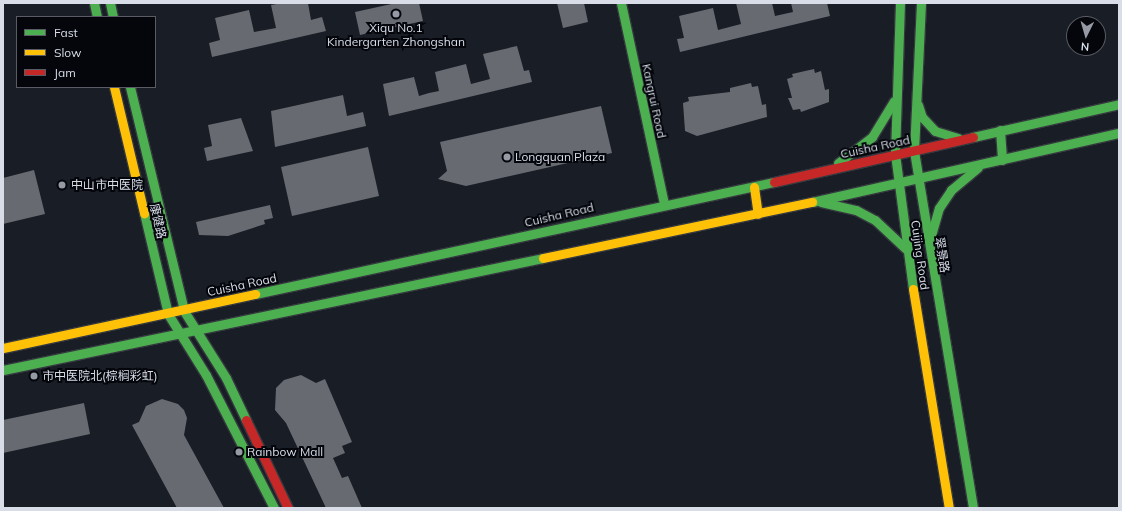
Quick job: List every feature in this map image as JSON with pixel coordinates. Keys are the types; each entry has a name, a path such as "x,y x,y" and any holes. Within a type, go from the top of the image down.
{"main road":[{"path":"94,3 97,16"},
{"path":"110,3 113,16"},
{"name":"Kangrui Road","path":"621,3 664,204"},
{"name":"Cuijing Road","path":"900,3 895,154 906,249 949,508"},
{"name":"翠景路","path":"921,3 914,151 973,508"},
{"name":"康健路","path":"114,88 168,314 179,334 206,375 274,508"},
{"name":"康健路","path":"130,88 184,311"},
{"path":"817,172 847,159 868,141 882,124 897,95"},
{"path":"917,99 922,117 935,132 963,138"},
{"name":"Cuisha Road","path":"3,348 184,311 664,204 754,187 895,154 914,151 963,138 1119,104"},
{"path":"1000,130 1002,160"},
{"path":"3,370 758,214 898,181 1002,160 1119,133"},
{"path":"929,248 934,221 951,190 983,164"},
{"path":"754,187 758,214"},
{"path":"814,201 835,204 868,217 906,249"},
{"path":"184,311 199,330 288,508"},
{"path":"265,491 278,486"}],"building":[{"path":"282,3 308,3 311,20 322,17 326,31 212,57 209,43 220,40 215,18 249,10 254,32 276,28 271,5"},
{"path":"396,3 419,3 423,21 360,35 355,12"},
{"path":"557,3 584,3 588,22 563,28"},
{"path":"736,3 772,3 775,16 793,12 791,3 827,3 830,16 680,52 677,39 684,38 679,16 713,8 718,30 741,24"},
{"path":"517,46 524,71 529,70 532,82 389,116 383,84 414,77 419,96 439,91 435,72 466,64 471,84 490,79 483,54"},
{"path":"814,69 815,73 821,71 825,90 829,89 829,102 801,112 800,109 793,110 788,98 792,98 787,79 793,77 792,74"},
{"path":"751,83 752,87 758,86 762,105 766,104 767,117 697,136 685,131 683,103 689,101 688,97 730,92 730,88"},
{"path":"343,95 347,116 363,112 366,126 275,147 271,111"},
{"path":"601,106 612,153 466,186 438,179 447,171 440,142"},
{"path":"241,118 253,151 207,161 204,148 212,146 208,125"},
{"path":"368,147 379,196 292,216 281,167"},
{"path":"34,170 45,214 3,224 3,178"},
{"path":"270,205 273,218 264,220 265,224 228,236 199,235 196,222"},
{"path":"301,375 316,383 325,379 352,442 342,446 345,453 333,458 342,478 348,476 362,508 326,508 286,423 275,410 276,388 284,380"},
{"path":"162,399 178,404 184,410 187,418 184,435 224,508 177,508 132,425 139,422 146,406"},
{"path":"84,403 90,434 3,453 3,420"}],"traffic: fast":[{"path":"94,3 97,16"},
{"path":"110,3 113,16"},
{"path":"621,3 664,204"},
{"path":"900,3 895,154 913,289"},
{"path":"921,3 914,151 973,508"},
{"path":"130,88 184,311 226,378 246,420"},
{"path":"838,163 872,137 894,101"},
{"path":"973,137 1119,104"},
{"path":"918,105 922,117 935,131 958,138"},
{"path":"1000,130 1002,160"},
{"path":"812,202 1119,133"},
{"path":"930,239 939,208 951,190 978,167"},
{"path":"255,294 774,182"},
{"path":"821,202 856,210 875,220 906,249"},
{"path":"144,213 168,314 206,375 274,508"},
{"path":"3,370 543,258"}],"traffic: slow":[{"path":"114,88 144,213"},
{"path":"754,187 758,214"},
{"path":"543,258 812,202"},
{"path":"913,289 949,508"},
{"path":"3,348 255,294"}],"traffic: jam":[{"path":"774,182 973,137"},
{"path":"246,420 288,508"}],"place":[{"name":"Xiqu No.1 Kindergarten Zhongshan","path":"396,14"},
{"name":"Longquan Plaza","path":"507,157"},
{"name":"中山市中医院","path":"62,185"},
{"name":"市中医院北(棕榈彩虹)","path":"34,376"},
{"name":"Rainbow Mall","path":"239,452"}]}
